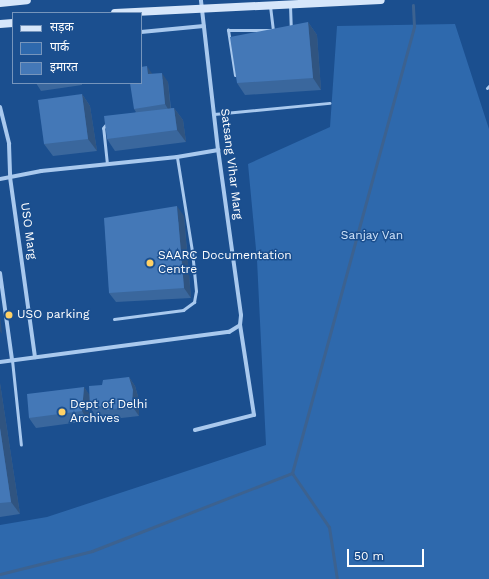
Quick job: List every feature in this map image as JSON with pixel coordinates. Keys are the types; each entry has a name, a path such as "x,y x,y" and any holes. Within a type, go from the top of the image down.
{"main road":[{"path":"0,3 27,0"},
{"path":"125,12 201,4 290,4 380,0"},
{"path":"0,24 12,23"}],"street":[{"name":"Satsang Vihar Marg","path":"194,430 254,415 238,327 241,316 218,150 201,4"},
{"path":"142,32 204,26"},
{"name":"USO Marg","path":"0,107 9,144 10,176 35,358"},
{"path":"0,179 10,176 176,157 218,150"},
{"path":"0,273 12,360"},
{"path":"0,362 238,327"}],"lane":[{"path":"270,4 272,30 274,34"},
{"path":"290,4 291,33"},
{"path":"235,75 228,30 272,30"},
{"path":"214,114 329,103"},
{"path":"107,164 103,128 110,122"},
{"path":"114,319 183,310 194,302 196,291 192,252 176,157"},
{"path":"12,360 21,445"}],"green space":[{"name":"Sanjay Van","path":"455,24 489,129 489,579 0,579 0,525 47,517 266,445 257,260 248,164 330,127 337,26"}],"building":[{"path":"308,22 313,78 237,83 230,37"},
{"path":"147,66 148,74 162,73 165,104 134,109 130,84 142,84 142,67"},
{"path":"82,94 88,139 44,144 38,100"},
{"path":"174,108 177,130 107,139 104,116"},
{"name":"SAARC Documentation Centre","path":"177,206 184,288 109,293 104,218"},
{"path":"129,377 133,390 132,406 107,410 104,406 90,407 89,386 102,385 103,380"},
{"path":"84,387 82,411 29,418 27,394"},
{"path":"0,428 11,502 0,503"}],"waterway":[{"path":"0,574 92,551 292,473 414,26 413,5"},
{"path":"292,473 329,527 337,579"}],"place":[{"name":"SAARC Documentation Centre","path":"150,263"},
{"name":"USO parking","path":"9,315"},
{"name":"Dept of Delhi Archives","path":"62,412"}]}
